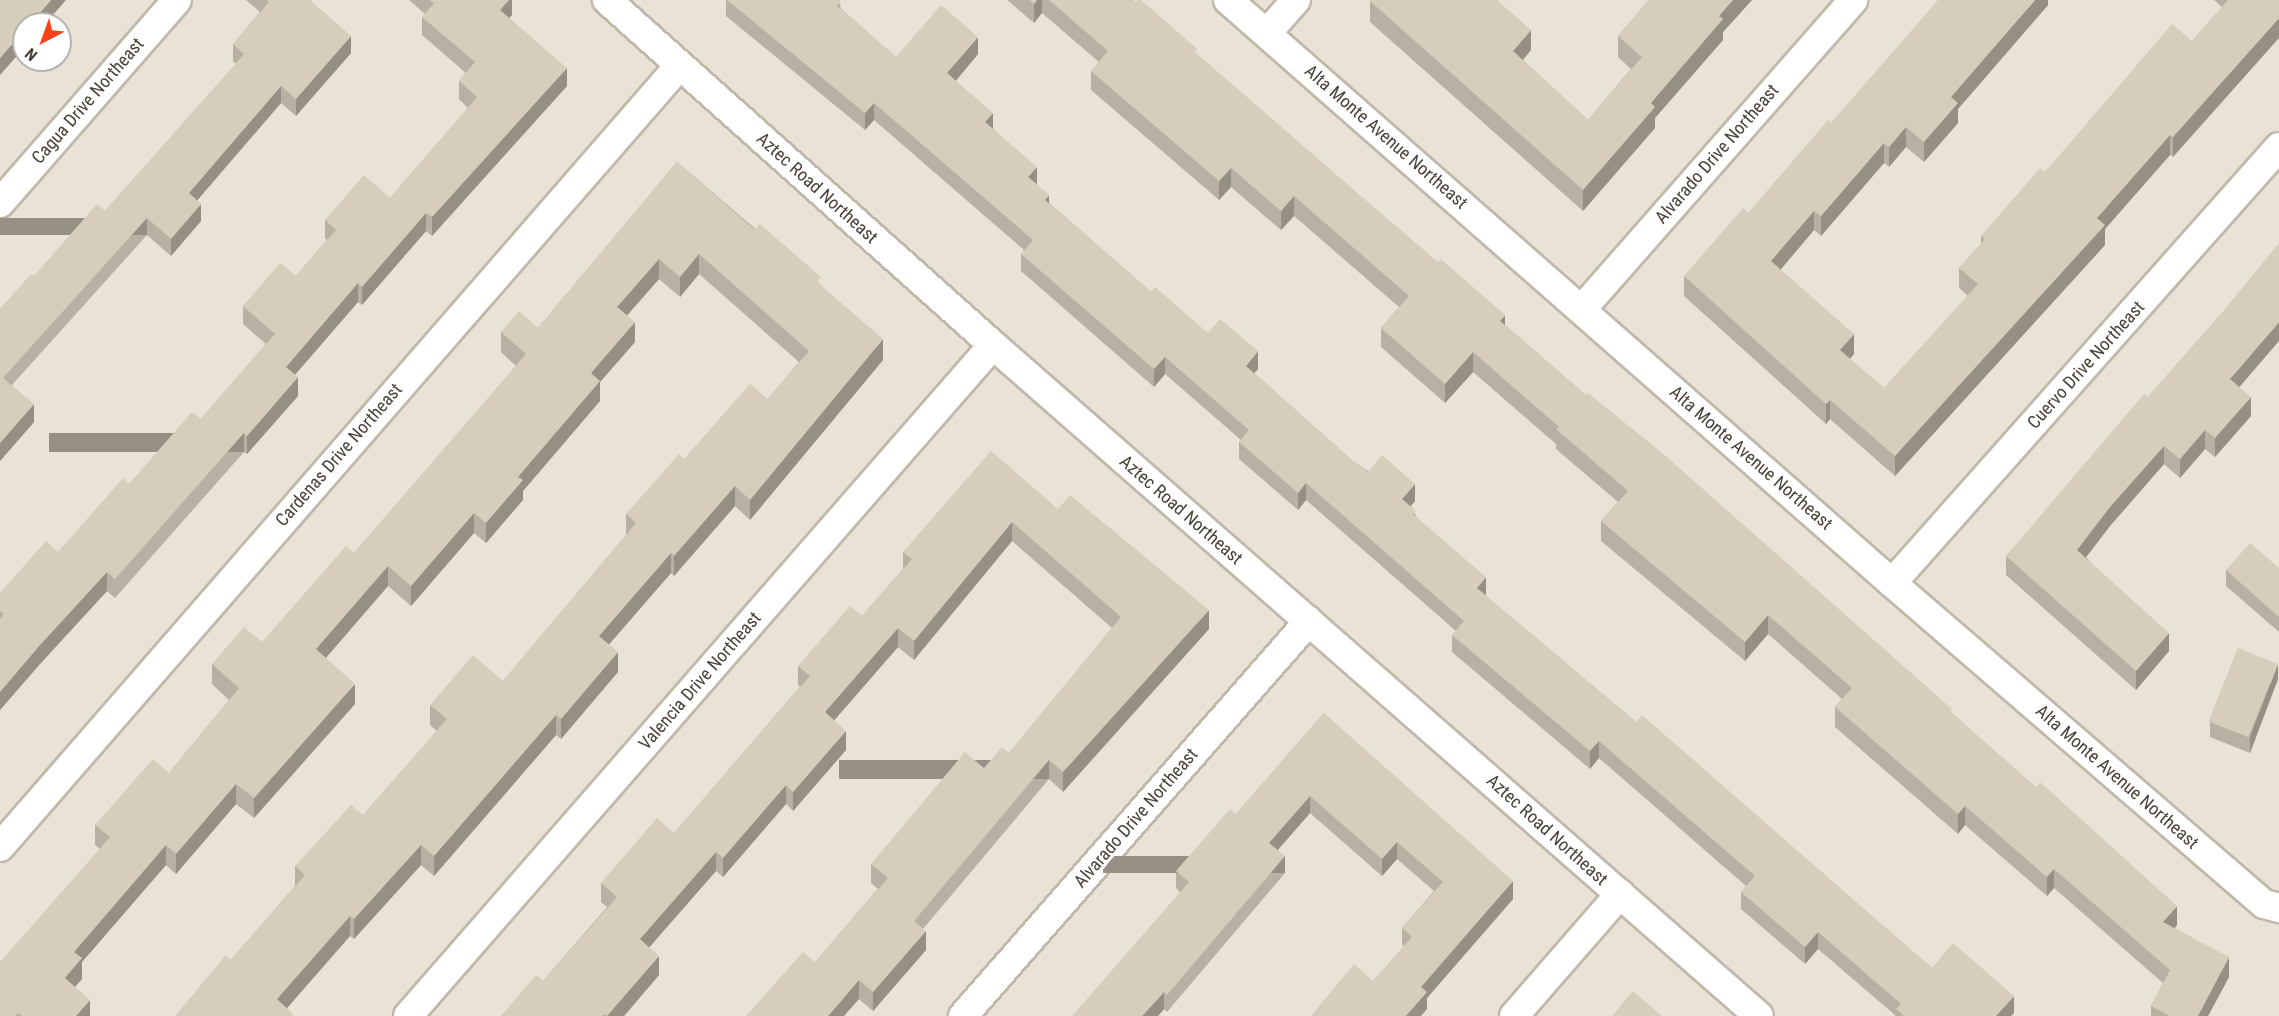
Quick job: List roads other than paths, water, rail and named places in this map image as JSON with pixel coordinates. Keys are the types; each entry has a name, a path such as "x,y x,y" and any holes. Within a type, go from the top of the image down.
{"street":[{"name":"Cagua Drive Northeast","path":"0,203 177,0"},
{"name":"Aztec Road Northeast","path":"607,0 993,345 1759,1016"},
{"name":"Alta Monte Avenue Northeast","path":"1228,0 1892,583 2264,904 2279,908"},
{"path":"1267,33 1296,0"},
{"name":"Alvarado Drive Northeast","path":"1582,309 1853,0"},
{"name":"Cardenas Drive Northeast","path":"0,847 680,65"},
{"name":"Cuervo Drive Northeast","path":"1892,583 2279,147"},
{"name":"Valencia Drive Northeast","path":"408,1016 993,345"},
{"name":"Alvarado Drive Northeast","path":"963,1016 1309,621"},
{"path":"1514,1016 1620,894"}]}
